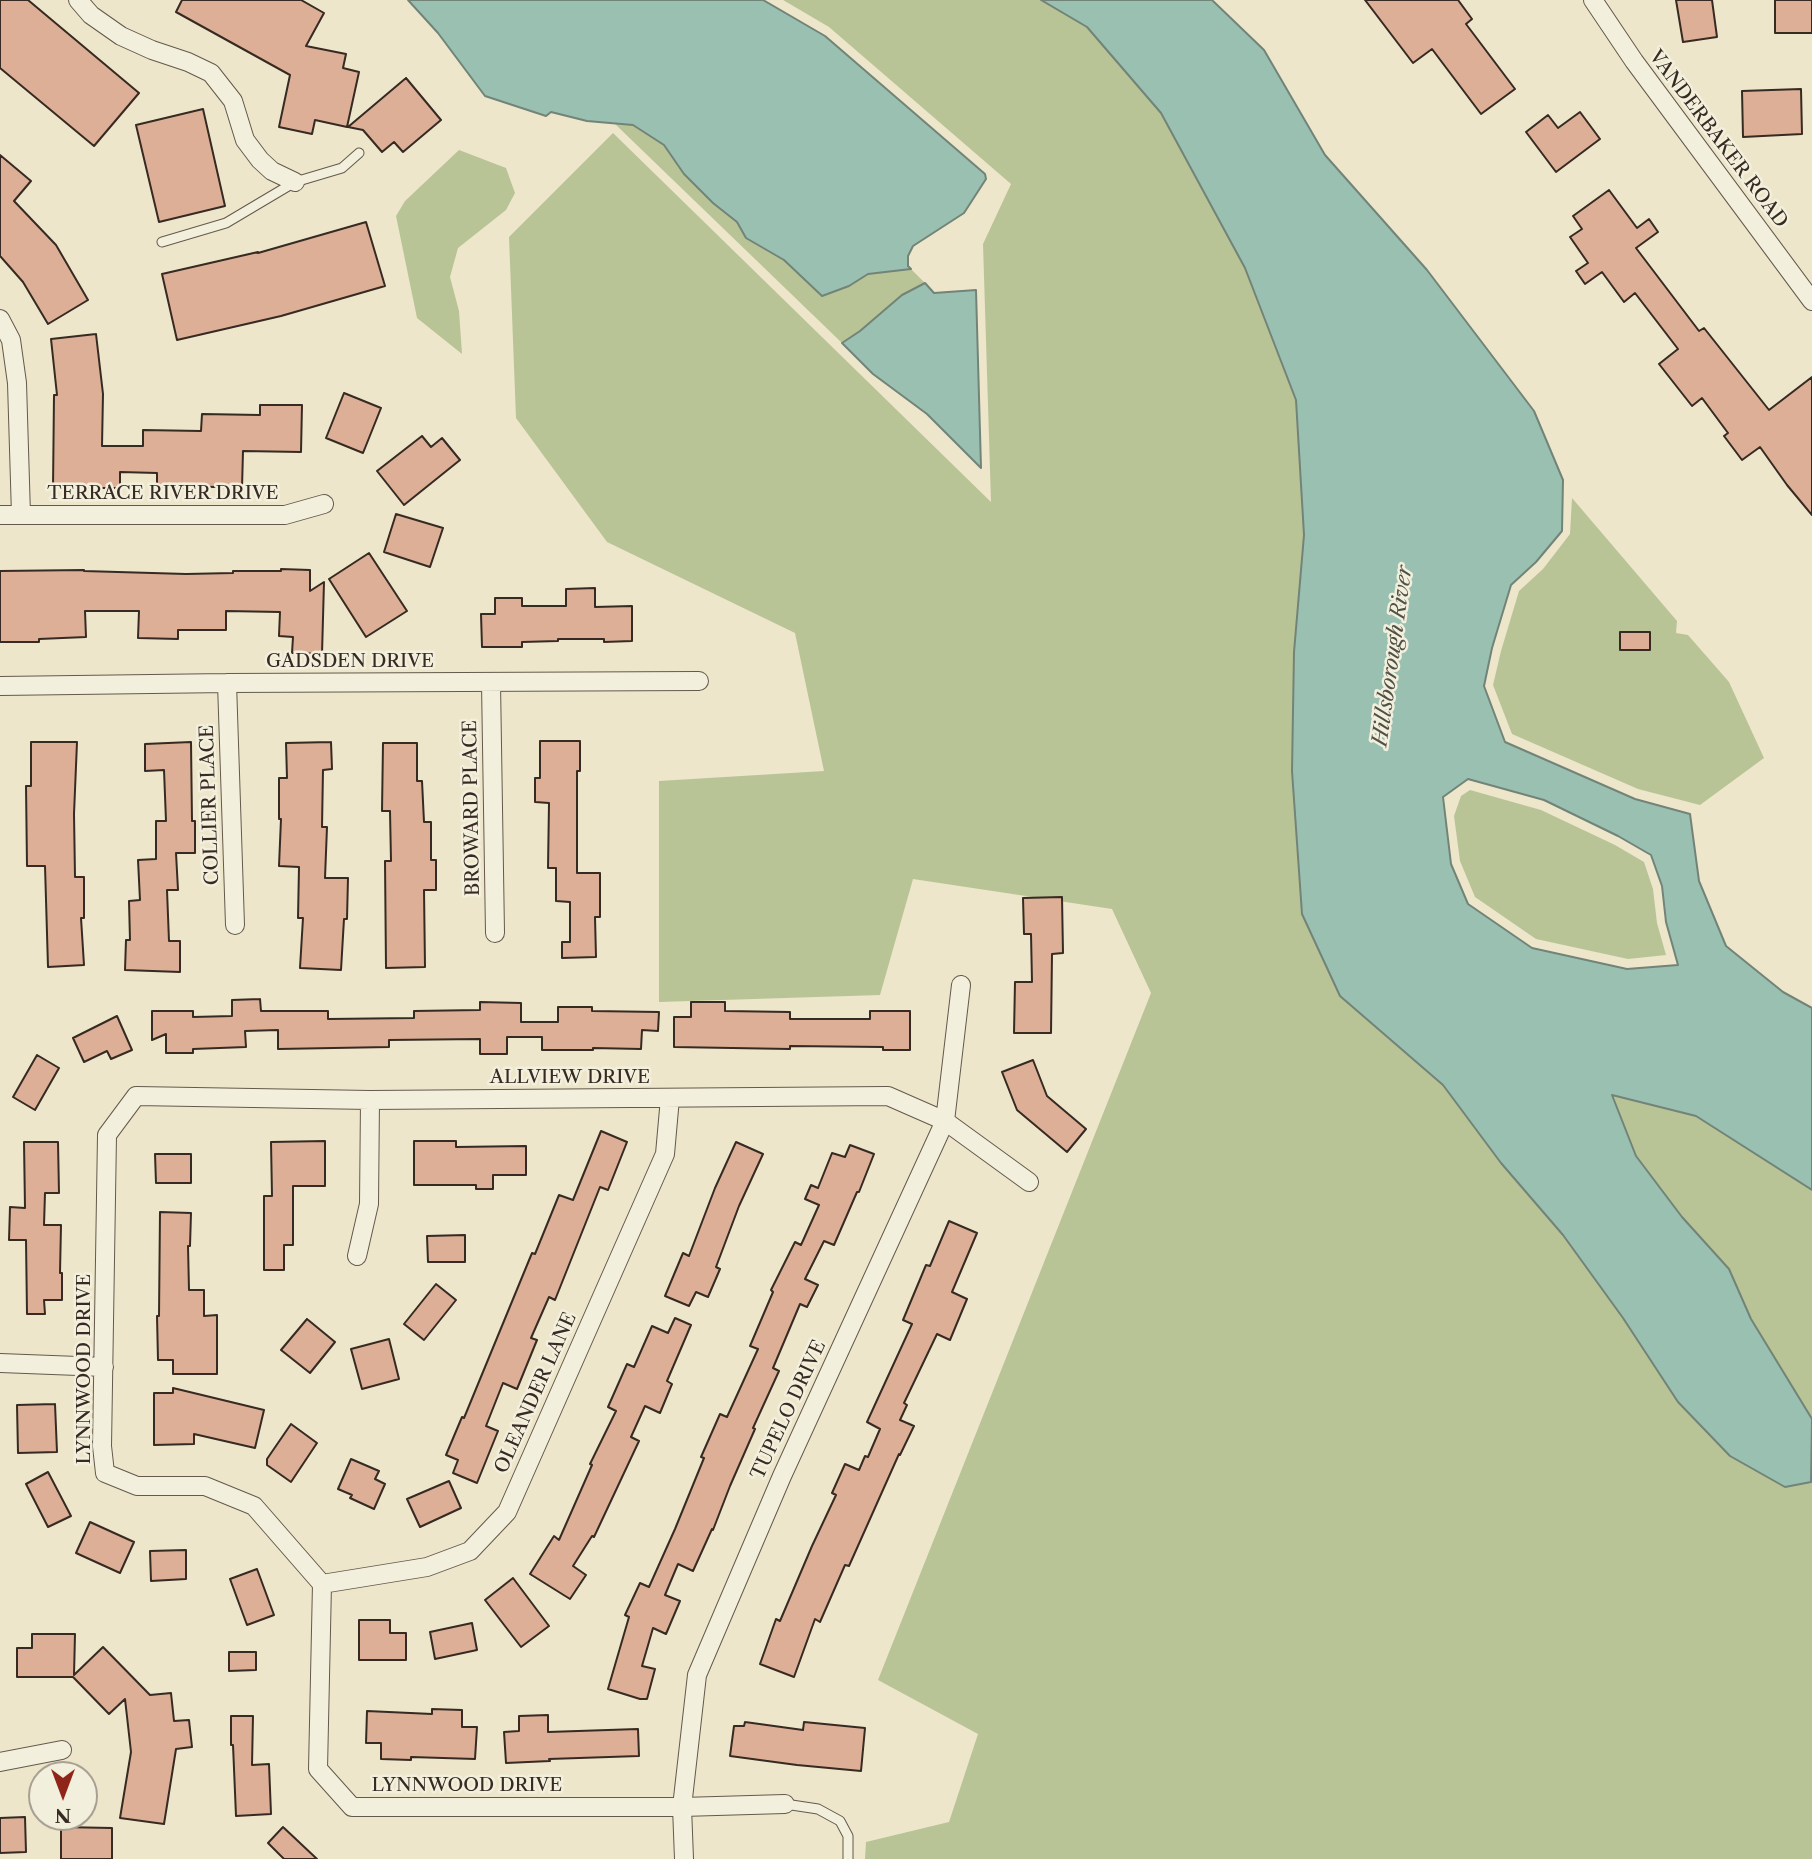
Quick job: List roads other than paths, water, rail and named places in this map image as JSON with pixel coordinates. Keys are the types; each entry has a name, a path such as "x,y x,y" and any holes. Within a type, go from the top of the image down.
{"street":[{"path":"78,0 90,15 121,36 211,73 233,101 245,140 260,160 272,172 295,182"},
{"name":"VANDERBAKER ROAD","path":"1593,0 1634,61 1812,301"},
{"path":"0,319 11,340 17,383 21,515"},
{"name":"TERRACE RIVER DRIVE","path":"0,515 285,514 324,504"},
{"name":"GADSDEN DRIVE","path":"0,686 699,681"},
{"name":"COLLIER PLACE","path":"228,683 235,925"},
{"name":"BROWARD PLACE","path":"491,683 495,933"},
{"name":"TUPELO DRIVE","path":"684,1859 682,1807 697,1675 782,1476 945,1121 961,985"},
{"name":"ALLVIEW DRIVE","path":"107,1135 136,1096 370,1100 888,1096 945,1121 1029,1182"},
{"name":"OLEANDER LANE","path":"322,1584 427,1567 470,1551 507,1512 665,1154 670,1098"},
{"path":"357,1256 369,1204 370,1100"},
{"name":"LYNNWOOD DRIVE","path":"107,1135 102,1446 105,1473 137,1486 205,1486 254,1506 322,1584 318,1769 352,1807 682,1807 785,1804"},
{"path":"0,1363 104,1367"},
{"path":"0,1762 62,1750"}],"lane":[{"path":"162,242 226,223 295,182 342,168 359,153"},
{"path":"785,1804 818,1809 840,1821 848,1836 848,1859"}],"water":[{"path":"408,0 763,0 825,36 985,174 986,179 964,213 913,246 908,256 908,266 911,269 868,274 849,286 822,296 784,260 746,238 737,222 684,174 664,145 633,125 587,121 551,112 546,116 485,96 438,33"},
{"name":"Hillsborough River","path":"1041,0 1212,0 1264,50 1325,155 1427,270 1534,411 1563,480 1562,531 1536,562 1511,585 1492,648 1484,686 1505,742 1635,799 1690,814 1699,881 1726,946 1783,992 1812,1008 1812,1190 1696,1116 1612,1095 1636,1156 1682,1217 1729,1269 1751,1319 1812,1419 1811,1482 1785,1487 1730,1456 1678,1402 1623,1318 1563,1235 1501,1163 1443,1085 1340,996 1302,914 1292,771 1294,652 1304,535 1296,400 1245,268 1161,113 1087,27","holes":["1468,779 1544,800 1651,855 1662,886 1666,922 1678,965 1627,969 1532,948 1468,904 1451,864 1443,797"]},
{"path":"925,283 934,293 976,290 981,468 927,414 873,374 842,343 902,295"}]}
